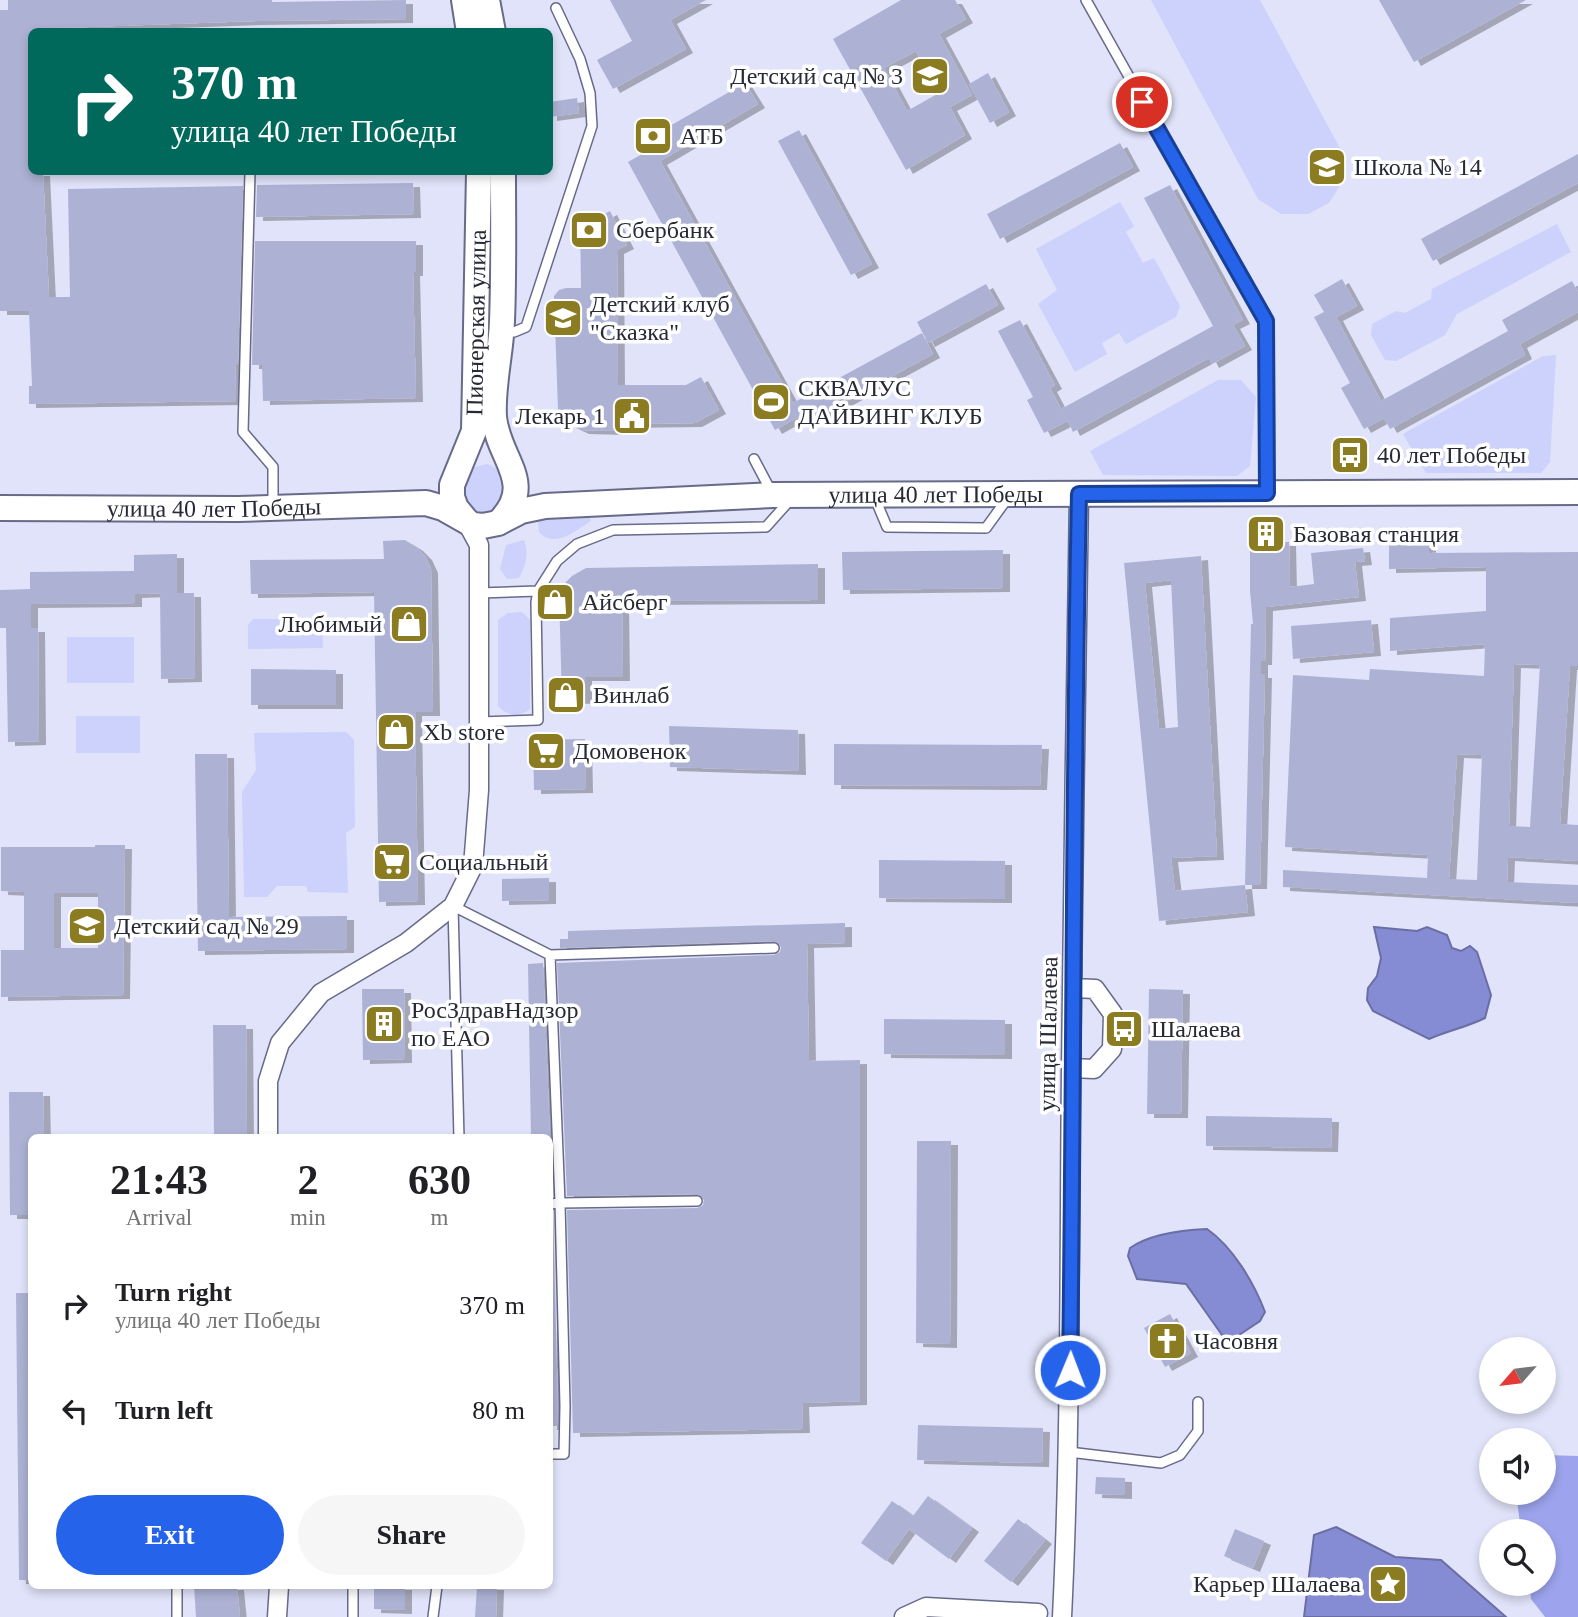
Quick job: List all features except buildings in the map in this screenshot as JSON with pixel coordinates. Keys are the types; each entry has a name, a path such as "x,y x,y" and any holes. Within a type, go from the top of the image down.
{"main road":[{"path":"464,0 468,28"},
{"path":"487,0 492,28"},
{"name":"Пионерская улица","path":"459,468 474,430 479,175"},
{"name":"Пионерская улица","path":"503,175 502,322 494,412 496,430 510,465"},
{"path":"510,465 517,495 513,507 498,523 474,525 443,508 426,503 459,468 471,460 483,457 510,465 518,478 545,506"},
{"path":"459,468 452,485 452,497 456,508 467,521"},
{"name":"улица 40 лет Победы","path":"498,523 521,511 545,506 784,495 1578,492"},
{"name":"улица 40 лет Победы","path":"0,508 274,508 426,503"}],"street":[{"name":"улица Шалаева","path":"1062,1617 1069,1452 1073,834 1079,494"},
{"path":"268,1134 268,1081 280,1043 321,993 406,943 453,906 473,866 478,790 479,545 467,521"},
{"path":"479,545 498,523"},
{"path":"1071,1068 1094,1069 1112,1049 1113,1014 1095,989 1073,988"},
{"path":"277,1617 279,1589"},
{"path":"904,1617 926,1607 1043,1616"}],"lane":[{"path":"1086,0 1266,321 1267,493"},
{"path":"502,322 508,331 514,332 526,327 592,126 590,93 580,59 556,8"},
{"path":"250,175 243,432 273,467 274,508"},
{"path":"479,722 538,720 536,603 538,590 557,561 577,544 613,530 766,527 784,495 754,459"},
{"path":"874,494 887,527 986,528 1010,494"},
{"path":"479,593 538,590"},
{"path":"459,1134 453,906 550,955 774,948"},
{"path":"550,955 565,1406 564,1454 553,1454"},
{"path":"553,1203 696,1200"},
{"path":"1069,1452 1161,1463 1180,1455 1198,1431 1198,1402"},
{"path":"177,1589 177,1617"},
{"path":"353,1589 353,1617"},
{"path":"433,1617 437,1589"}],"shaded area":[{"path":"1151,0 1260,0 1343,154 1343,181 1329,203 1308,214 1281,214 1258,199"},
{"path":"1120,202 1134,226 1126,232 1143,263 1154,258 1180,306 1176,317 1126,344 1119,333 1102,343 1107,354 1075,372 1038,304 1057,290 1036,249"},
{"path":"1557,224 1571,252 1457,314 1445,335 1396,361 1385,360 1371,335 1372,324 1396,311 1405,313 1431,299 1432,289"},
{"path":"1556,355 1550,462 1541,473 1426,473 1403,434 1543,356"},
{"path":"1218,380 1241,380 1256,397 1250,466 1237,476 1103,475 1090,451"},
{"path":"487,464 503,471 503,511 477,516 463,506 461,481 471,468"},
{"path":"590,518 591,521 558,539 545,537 539,532 538,520"},
{"path":"524,540 525,564 519,578 507,579 500,569 506,545"},
{"path":"522,612 530,620 530,709 514,715 498,706 498,620 508,613"},
{"path":"253,619 312,619 322,625 323,648 248,649 248,625"},
{"path":"67,637 134,637 134,683 67,683"},
{"path":"76,716 140,716 140,753 76,753"},
{"path":"346,732 354,740 355,827 346,833 348,893 308,892 306,886 277,886 267,897 244,897 242,792 256,770 254,733"},
{"path":"1374,927 1417,931 1427,927 1447,935 1452,948 1461,951 1470,946 1477,952 1491,995 1485,1018 1429,1039 1373,1011 1367,1000 1368,988 1377,976 1381,958"},
{"path":"1207,1229 1242,1266 1265,1312 1260,1321 1233,1339 1222,1335 1186,1284 1137,1279 1128,1256 1130,1248 1147,1239"},
{"path":"1556,1455 1578,1456 1578,1617 1545,1617 1531,1599 1531,1596 1556,1596 1556,1519 1519,1519 1518,1505 1556,1505"},
{"name":"Карьер Шалаева","path":"1336,1527 1395,1557 1441,1560 1506,1617 1304,1617 1314,1535"}],"place":[{"name":"Детский сад № 3","path":"930,76"},
{"name":"АТБ","path":"653,136"},
{"name":"Школа № 14","path":"1327,167"},
{"name":"Сбербанк","path":"589,230"},
{"name":"Детский клуб \"Сказка\"","path":"563,318"},
{"name":"СКВАЛУС ДАЙВИНГ КЛУБ","path":"771,402"},
{"name":"Лекарь 1","path":"632,416"},
{"name":"40 лет Победы","path":"1350,455"},
{"name":"Базовая станция","path":"1266,534"},
{"name":"Айсберг","path":"555,602"},
{"name":"Любимый","path":"409,624"},
{"name":"Винлаб","path":"566,695"},
{"name":"Xb store","path":"396,732"},
{"name":"Домовенок","path":"546,751"},
{"name":"Социальный","path":"392,862"},
{"name":"Детский сад № 29","path":"87,926"},
{"name":"РосЗдравНадзор по ЕАО","path":"384,1024"},
{"name":"Шалаева","path":"1124,1029"},
{"name":"Часовня","path":"1167,1341"},
{"name":"Карьер Шалаева","path":"1388,1584"}],"route":[{"path":"1070,1370 1073,834 1079,494 1267,493 1266,321 1142,102"}]}
